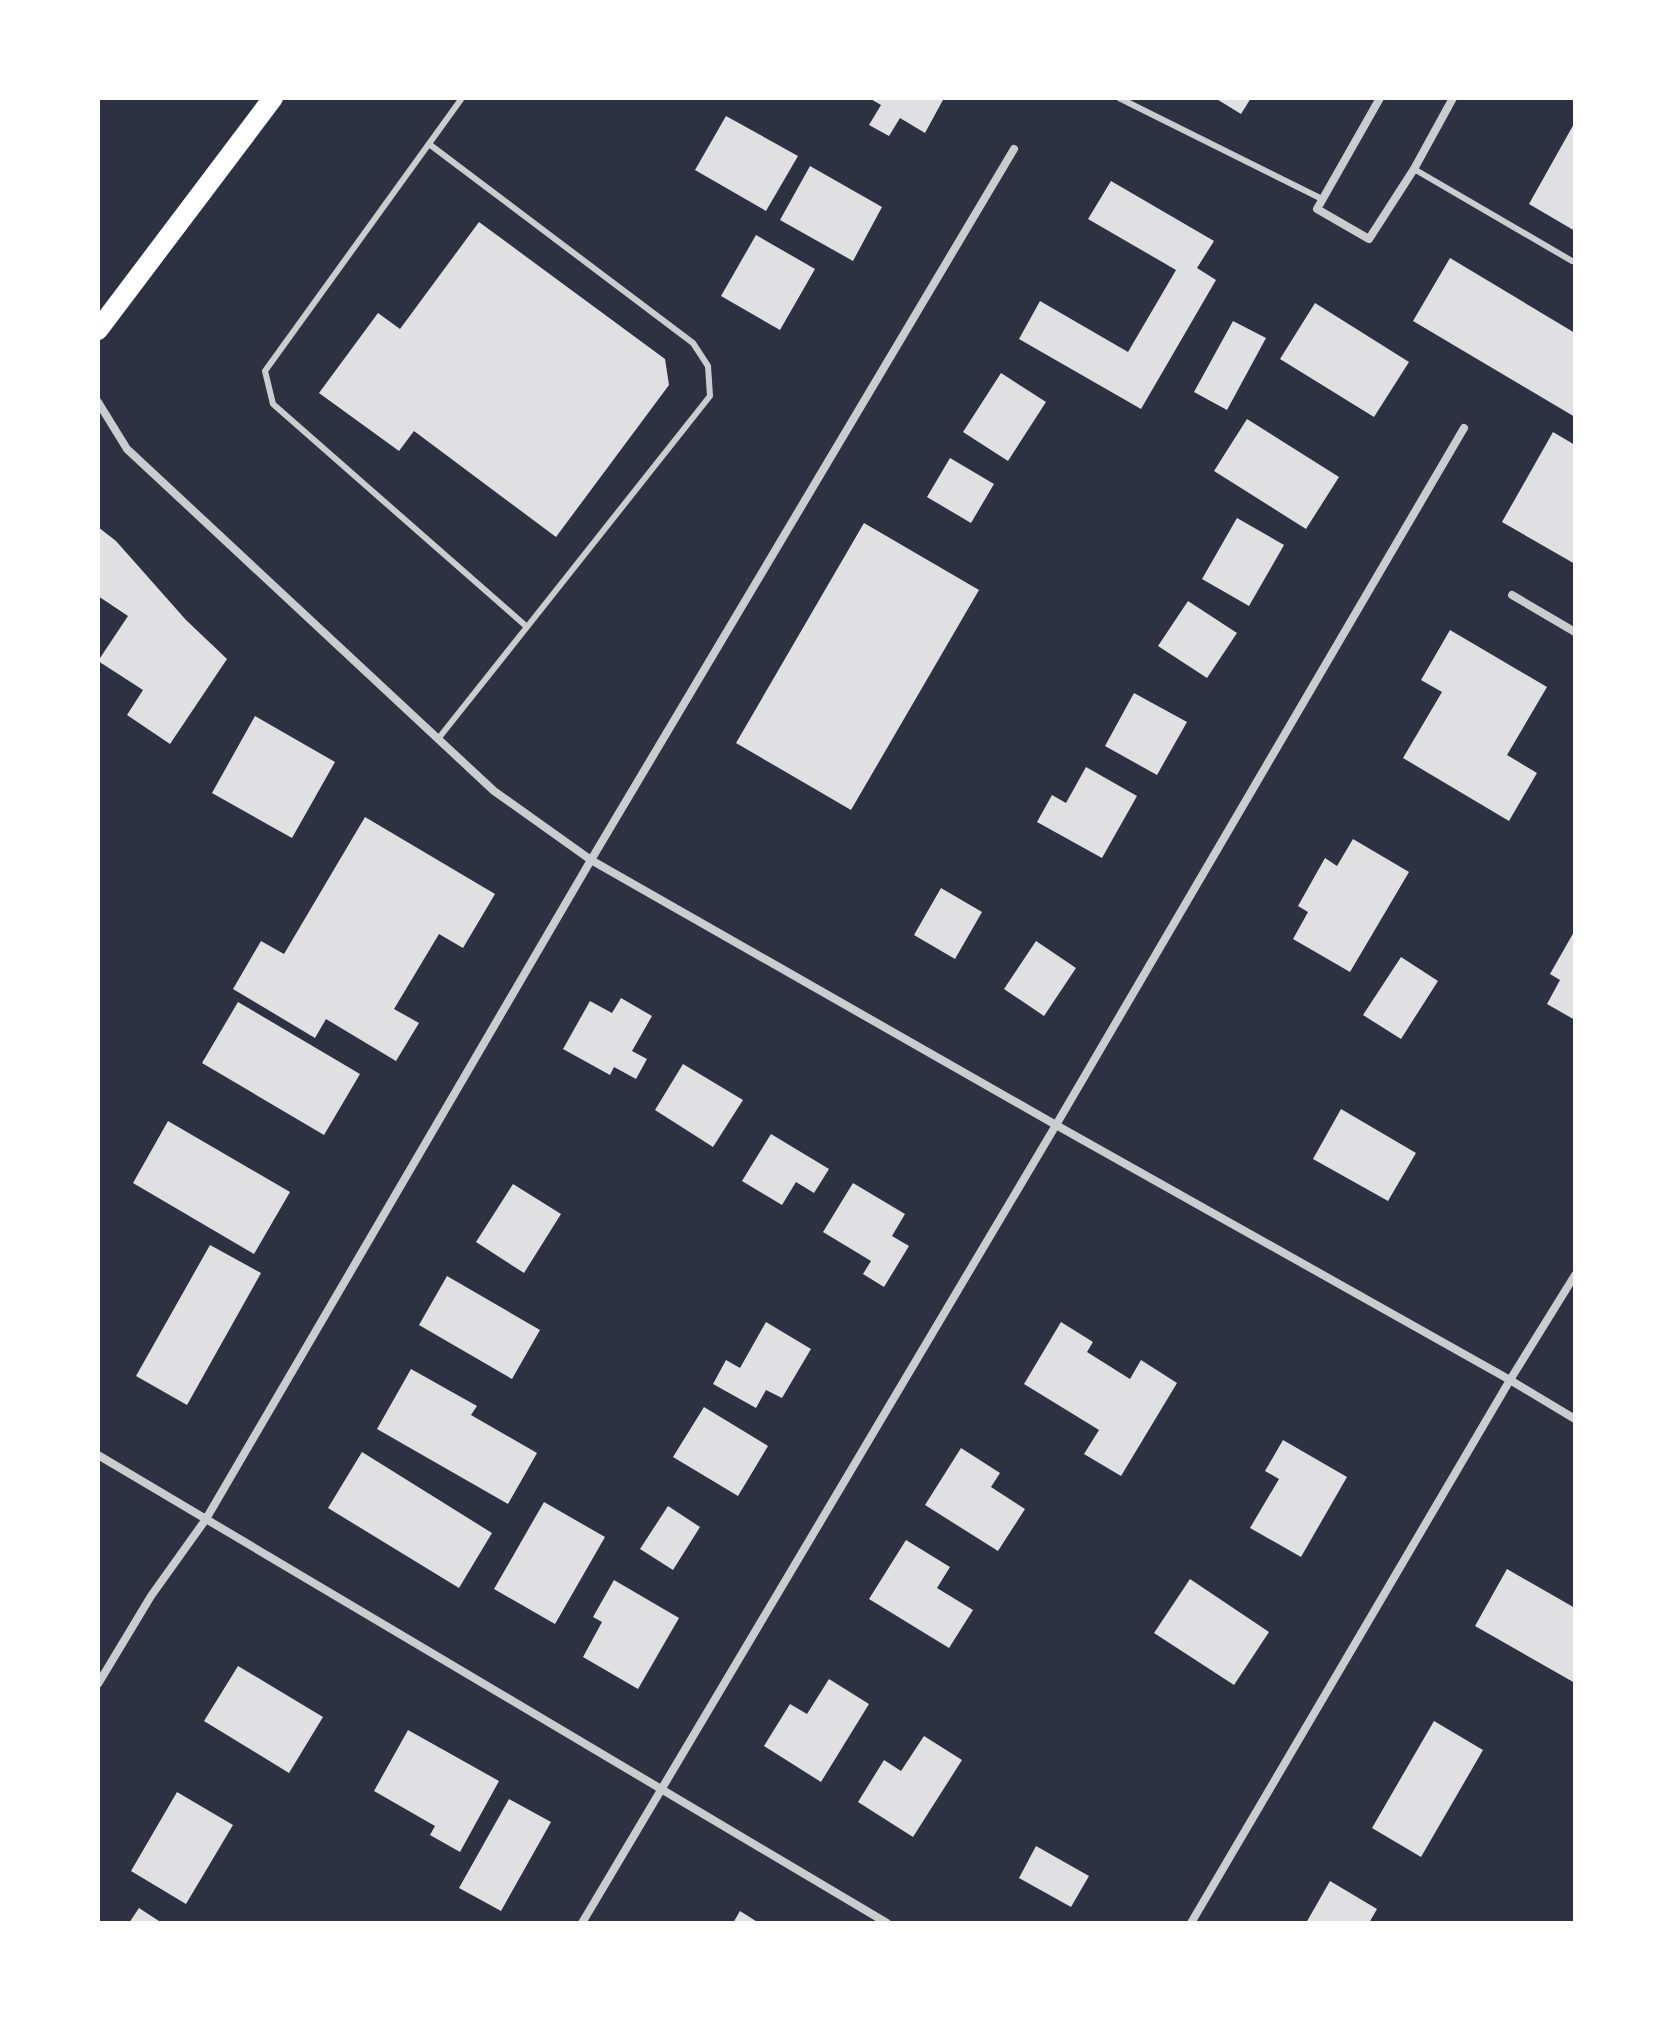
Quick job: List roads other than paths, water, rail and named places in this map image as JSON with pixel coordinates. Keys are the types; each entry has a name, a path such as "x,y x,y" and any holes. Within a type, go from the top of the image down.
{"main road":[{"path":"98,330 273,98"}],"street":[{"path":"1380,98 1317,209 1369,239 1414,169 1453,98"},
{"path":"98,1684 151,1596 206,1519 591,860 1014,149"},
{"path":"98,402 127,449 438,739 494,791 591,860 1575,1419"},
{"path":"582,1923 1056,1125 1464,428"},
{"path":"1512,595 1575,632"},
{"path":"1191,1923 1575,1275"},
{"path":"98,1455 887,1923"}],"lane":[{"path":"462,98 265,371 273,404 527,627"},
{"path":"1119,98 1322,199"},
{"path":"429,144 693,343 708,366 710,396 438,739"},
{"path":"1414,169 1572,261"}]}
